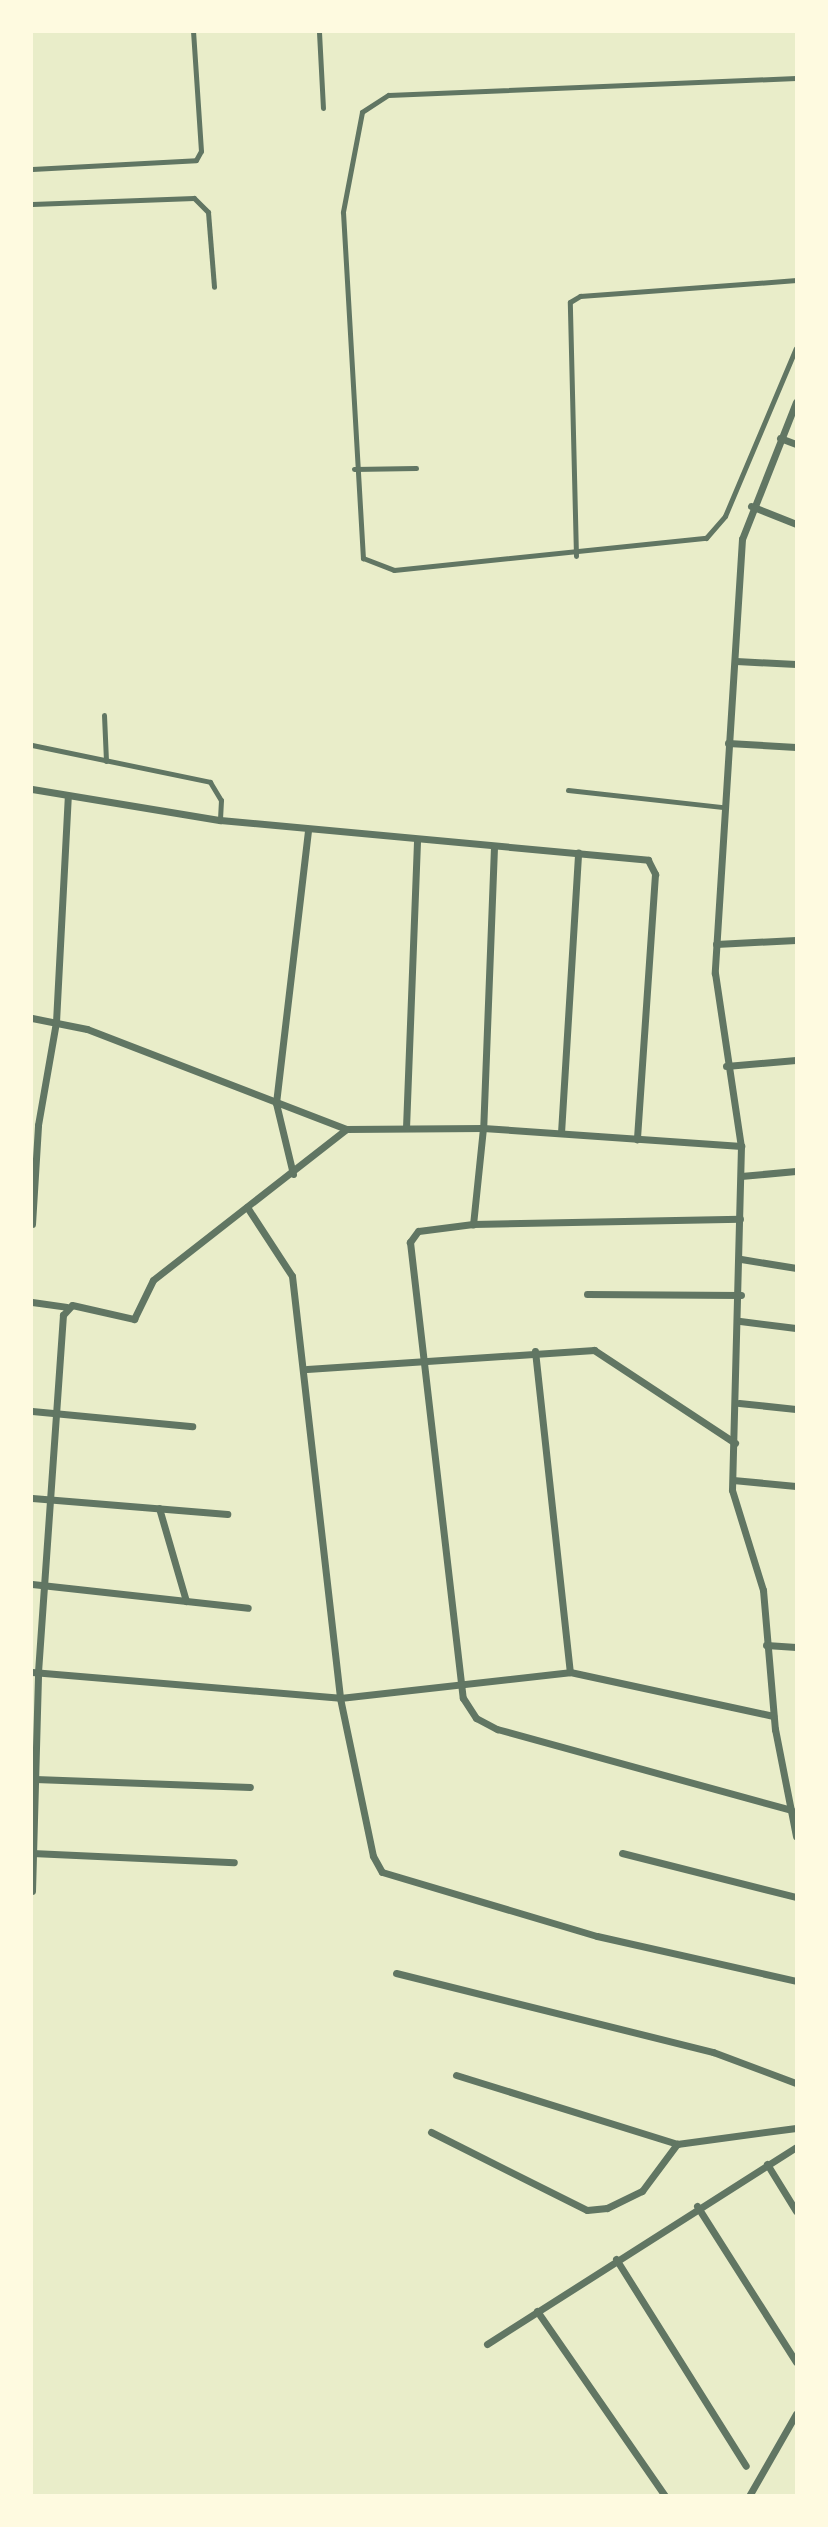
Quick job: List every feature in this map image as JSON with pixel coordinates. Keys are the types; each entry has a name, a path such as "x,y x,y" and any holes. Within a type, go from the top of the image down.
{"street":[{"path":"796,402 751,506 742,539 716,943 726,1066 741,1146 739,1403 733,1480 737,1518 762,1590 773,1716 796,1836"},
{"path":"780,438 796,444"},
{"path":"751,506 796,524"},
{"path":"736,661 796,664"},
{"path":"728,743 796,747"},
{"path":"32,789 220,820 578,853 653,866 637,1139"},
{"path":"32,1224 38,1125 56,1022 68,796"},
{"path":"293,1174 276,1103 308,829"},
{"path":"406,1128 417,840"},
{"path":"473,1224 483,1128 494,847"},
{"path":"561,1133 578,853"},
{"path":"716,943 796,940"},
{"path":"32,1018 56,1022 346,1129 483,1128 741,1146"},
{"path":"726,1066 796,1060"},
{"path":"32,1301 134,1319 153,1280 293,1174 346,1129"},
{"path":"741,1176 796,1171"},
{"path":"247,1207 292,1276 307,1368 340,1698 373,1856 382,1872 597,1936 796,1981"},
{"path":"740,1219 473,1224 418,1231 410,1242 426,1359 461,1685 476,1718 496,1729 791,1810"},
{"path":"741,1259 796,1268"},
{"path":"587,1294 741,1296"},
{"path":"32,1891 35,1672 47,1586 50,1500 66,1307"},
{"path":"740,1321 796,1328"},
{"path":"307,1368 535,1351 605,1353 735,1443"},
{"path":"535,1351 570,1672"},
{"path":"739,1403 796,1409"},
{"path":"32,1411 192,1426"},
{"path":"733,1480 796,1486"},
{"path":"32,1498 227,1514"},
{"path":"159,1508 186,1601"},
{"path":"32,1584 248,1608"},
{"path":"766,1645 796,1647"},
{"path":"35,1672 340,1698 570,1672 773,1716"},
{"path":"35,1779 250,1787"},
{"path":"32,1853 234,1862"},
{"path":"622,1853 796,1897"},
{"path":"396,1973 713,2052 796,2083"},
{"path":"456,2075 677,2144 796,2128"},
{"path":"431,2132 587,2210 607,2208 642,2191 677,2144"},
{"path":"487,2343 697,2206 796,2147"},
{"path":"767,2164 796,2211"},
{"path":"697,2206 796,2362"},
{"path":"615,2259 746,2466"},
{"path":"537,2311 666,2496"},
{"path":"749,2496 796,2414"}],"lane":[{"path":"32,169 196,160 201,151 193,32"},
{"path":"319,32 323,108"},
{"path":"796,78 388,95 373,101 362,112 350,154 343,212 357,546 373,567 576,556 692,543 714,532 796,348"},
{"path":"32,204 194,198 208,212 214,287"},
{"path":"576,556 570,302 580,296 796,281"},
{"path":"354,469 415,468"},
{"path":"104,715 106,761"},
{"path":"32,746 210,782 221,800 220,820"},
{"path":"568,790 723,807"}]}
